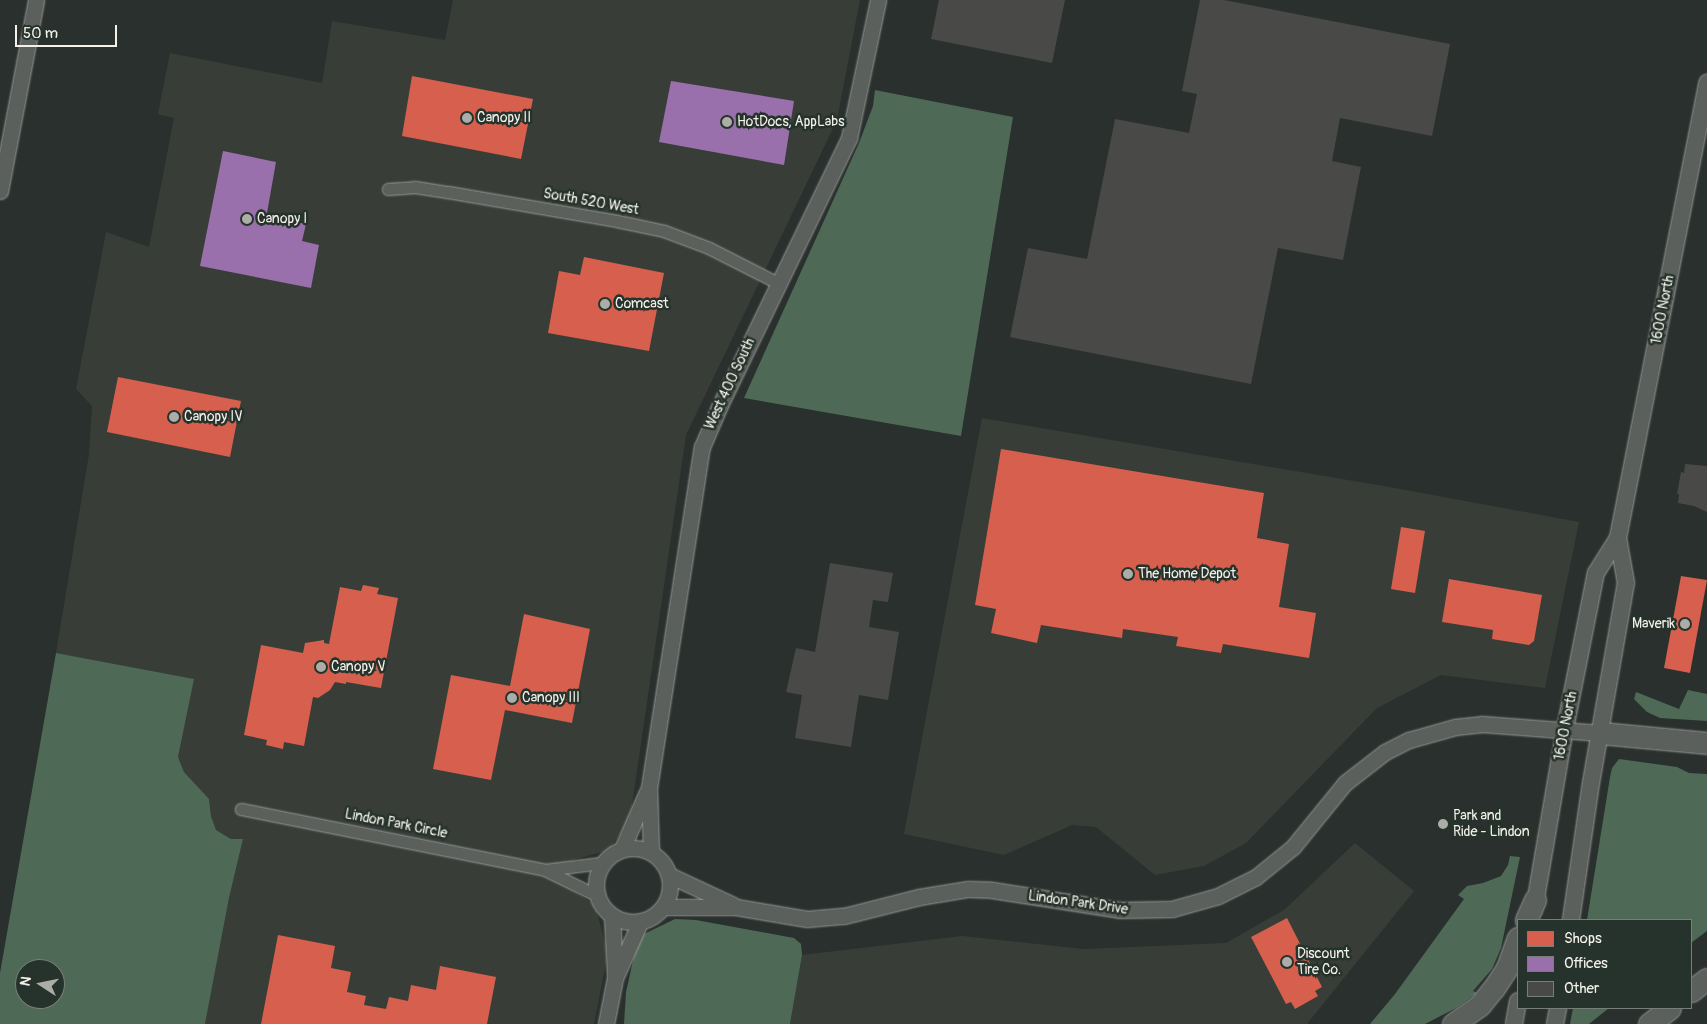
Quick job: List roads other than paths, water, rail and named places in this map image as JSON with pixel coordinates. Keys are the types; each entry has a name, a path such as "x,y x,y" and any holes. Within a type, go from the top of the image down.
{"highway":[{"path":"1600,733 1707,744"},
{"path":"1453,1024 1480,1005 1494,988 1507,968 1517,941"},
{"path":"1692,990 1707,979"},
{"path":"1649,1024 1669,1009"}],"main road":[{"name":"1600 North","path":"1534,910 1596,573 1618,538 1707,83"},
{"name":"1600 North","path":"1570,919 1626,583 1618,538"},
{"path":"1514,1024 1517,1007"},
{"path":"1555,1024 1558,1009"}],"street":[{"path":"1,183 36,0"},
{"name":"West 400 South","path":"650,851 649,788 702,447 849,138 878,0"},
{"name":"South 520 West","path":"388,189 415,187 617,220 664,232 709,248 778,284"},
{"name":"Lindon Park Drive","path":"664,907 736,907 807,919 844,916 920,897 968,889 992,890 1119,910 1145,911 1180,907 1218,896 1256,877 1293,847 1350,778 1385,752 1409,740 1455,727 1483,724 1600,733"},
{"name":"West 400 South","path":"622,849 649,788"},
{"name":"Lindon Park Circle","path":"240,809 545,870"},
{"path":"638,847 650,851 664,863 669,875 669,895 664,907 652,918 640,922 624,922 612,916 602,907 596,895 596,874 602,863 610,855 622,849 638,847"},
{"path":"545,870 602,863"},
{"path":"545,870 596,895"},
{"name":"Lindon Park Drive","path":"669,875 736,907"},
{"path":"612,916 615,978"},
{"path":"606,1024 615,978 640,922"}],"place":[{"name":"Canopy II","path":"467,118"},
{"name":"HotDocs, AppLabs","path":"727,122"},
{"name":"Canopy I","path":"247,219"},
{"name":"Comcast","path":"605,304"},
{"name":"Canopy IV","path":"174,417"},
{"name":"The Home Depot","path":"1128,574"},
{"name":"Maverik","path":"1685,624"},
{"name":"Canopy V","path":"321,667"},
{"name":"Canopy III","path":"512,698"},
{"name":"Park and Ride - Lindon","path":"1443,824"},
{"name":"Discount Tire Co.","path":"1287,962"}]}
